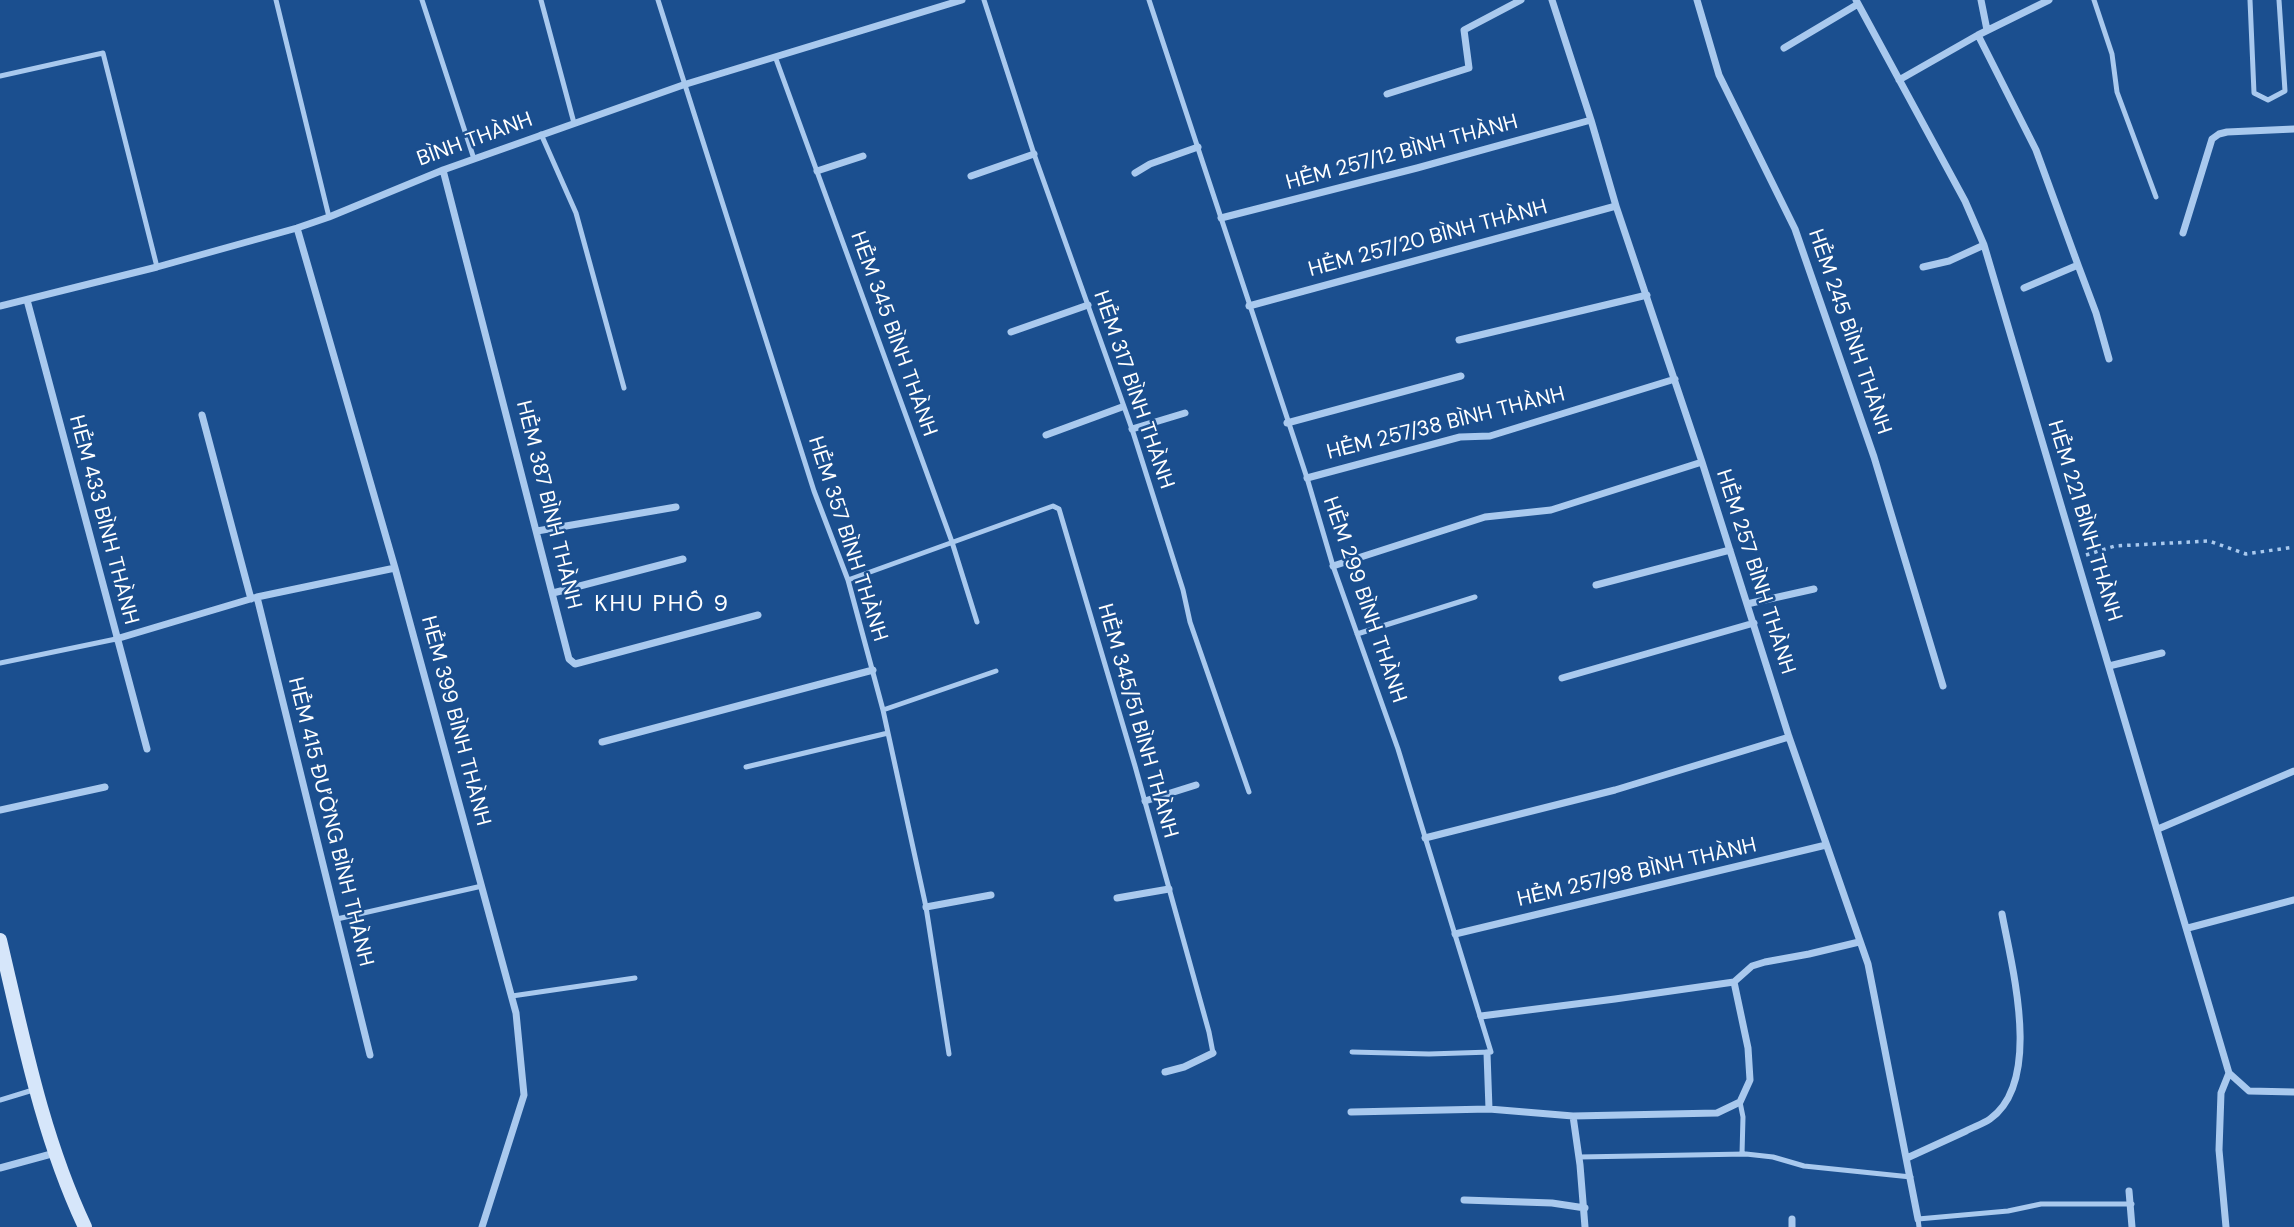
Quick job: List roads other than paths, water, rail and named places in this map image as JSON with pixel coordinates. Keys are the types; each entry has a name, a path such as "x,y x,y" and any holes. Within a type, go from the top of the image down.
{"main road":[{"path":"0,940 54,1153 85,1227"}],"street":[{"name":"BÌNH THÀNH","path":"0,306 157,267 297,228 443,170 683,85 776,59 961,0"},
{"path":"1387,94 1469,68 1464,30 1521,0"},
{"name":"HẺM 257 BÌNH THÀNH","path":"1552,0 1616,206 1675,379 1789,737 1868,964 1918,1223"},
{"name":"HẺM 245 BÌNH THÀNH","path":"1698,0 1719,75 1795,229 1874,457 1943,686"},
{"path":"1981,0 1987,30"},
{"path":"1899,80 1987,30 2049,0"},
{"path":"1784,48 1857,2"},
{"name":"HẺM 221 BÌNH THÀNH","path":"1857,2 1965,201 1984,245 2229,1073"},
{"path":"1978,35 2036,150 2096,313 2109,359"},
{"name":"HẺM 257/12 BÌNH THÀNH","path":"1221,218 1591,120"},
{"path":"2183,233 2212,139 2227,132 2294,129"},
{"path":"1135,173 1150,164 1198,147"},
{"path":"971,176 1034,155"},
{"path":"817,170 863,156"},
{"name":"HẺM 387 BÌNH THÀNH","path":"443,170 569,659 575,664 758,615"},
{"name":"HẺM 257/20 BÌNH THÀNH","path":"1250,306 1616,206"},
{"name":"HẺM 399 BÌNH THÀNH","path":"297,228 395,568 516,1013 524,1095 482,1227"},
{"path":"1923,267 1948,261 1984,245"},
{"path":"2024,288 2078,265"},
{"path":"1459,340 1647,295"},
{"name":"HẺM 433 BÌNH THÀNH","path":"27,300 147,749"},
{"path":"1012,332 1087,305"},
{"path":"1287,423 1461,376"},
{"name":"HẺM 257/38 BÌNH THÀNH","path":"1307,478 1460,437 1490,436 1675,379"},
{"path":"1046,435 1122,407"},
{"path":"1132,429 1185,413"},
{"name":"HẺM 415 ĐƯỜNG BÌNH THÀNH","path":"202,415 254,598 370,1055"},
{"path":"1334,566 1485,517 1551,510 1702,462"},
{"path":"537,531 676,507"},
{"path":"1596,585 1730,550"},
{"path":"552,593 683,559"},
{"path":"116,639 254,598 395,568"},
{"path":"1747,604 1814,589"},
{"path":"1562,678 1754,623"},
{"path":"2109,666 2162,653"},
{"path":"602,742 873,670"},
{"path":"1425,838 1615,790 1789,737"},
{"path":"2158,829 2294,771"},
{"path":"1145,801 1196,785"},
{"path":"0,810 105,787"},
{"name":"HẺM 257/98 BÌNH THÀNH","path":"1455,934 1826,845"},
{"path":"1117,898 1169,889"},
{"path":"926,907 991,895"},
{"path":"2188,928 2294,900"},
{"path":"1907,1158 1990,1119 2004,1104 2017,1076 2021,1047 2015,988 2002,914"},
{"path":"1481,1016 1734,982 1752,966 1765,961 1859,942"},
{"path":"1350,1112 1489,1109 1573,1115 1717,1112 1740,1102 1750,1080 1748,1048 1734,982"},
{"path":"1165,1072 1184,1068 1213,1053"},
{"path":"1489,1053 1489,1109"},
{"path":"2226,1227 2219,1150 2221,1093 2229,1073 2249,1091 2294,1092"},
{"path":"1573,1115 1585,1227"},
{"path":"0,1168 54,1153"},
{"path":"2129,1191 2132,1227"},
{"path":"1464,1200 1552,1203 1584,1208"}],"lane":[{"path":"276,0 330,217"},
{"path":"422,0 474,159"},
{"path":"541,0 574,123"},
{"name":"HẺM 357 BÌNH THÀNH","path":"658,0 814,491 848,580 873,670 926,907 949,1054"},
{"name":"HẺM 317 BÌNH THÀNH","path":"984,0 1034,155 1132,429 1183,590 1190,622 1249,792"},
{"name":"HẺM 299 BÌNH THÀNH","path":"1149,0 1334,566 1398,749 1481,1016 1489,1053"},
{"path":"2094,0 2112,54 2117,92 2156,197"},
{"path":"2250,0 2248,13 2254,93 2268,100 2285,91 2279,0"},
{"path":"0,76 103,53 157,267"},
{"name":"HẺM 345 BÌNH THÀNH","path":"776,59 952,542 977,622"},
{"path":"541,134 576,213 624,388"},
{"name":"HẺM 345/51 BÌNH THÀNH","path":"952,542 1053,506 1059,509 1145,801 1213,1053"},
{"path":"848,580 952,542"},
{"path":"1357,634 1475,597"},
{"path":"0,663 116,639"},
{"path":"883,710 996,671"},
{"path":"746,767 888,733"},
{"path":"337,919 482,886"},
{"path":"512,996 635,978"},
{"path":"1352,1052 1489,1053"},
{"path":"0,1100 36,1090"},
{"path":"1740,1102 1742,1154"},
{"path":"1579,1157 1742,1154 1765,1156 1804,1166 1911,1177"},
{"path":"1918,1223 2041,1204 2132,1204"}],"district":[{"name":"KHU PHỐ 9","path":"662,605"}]}
